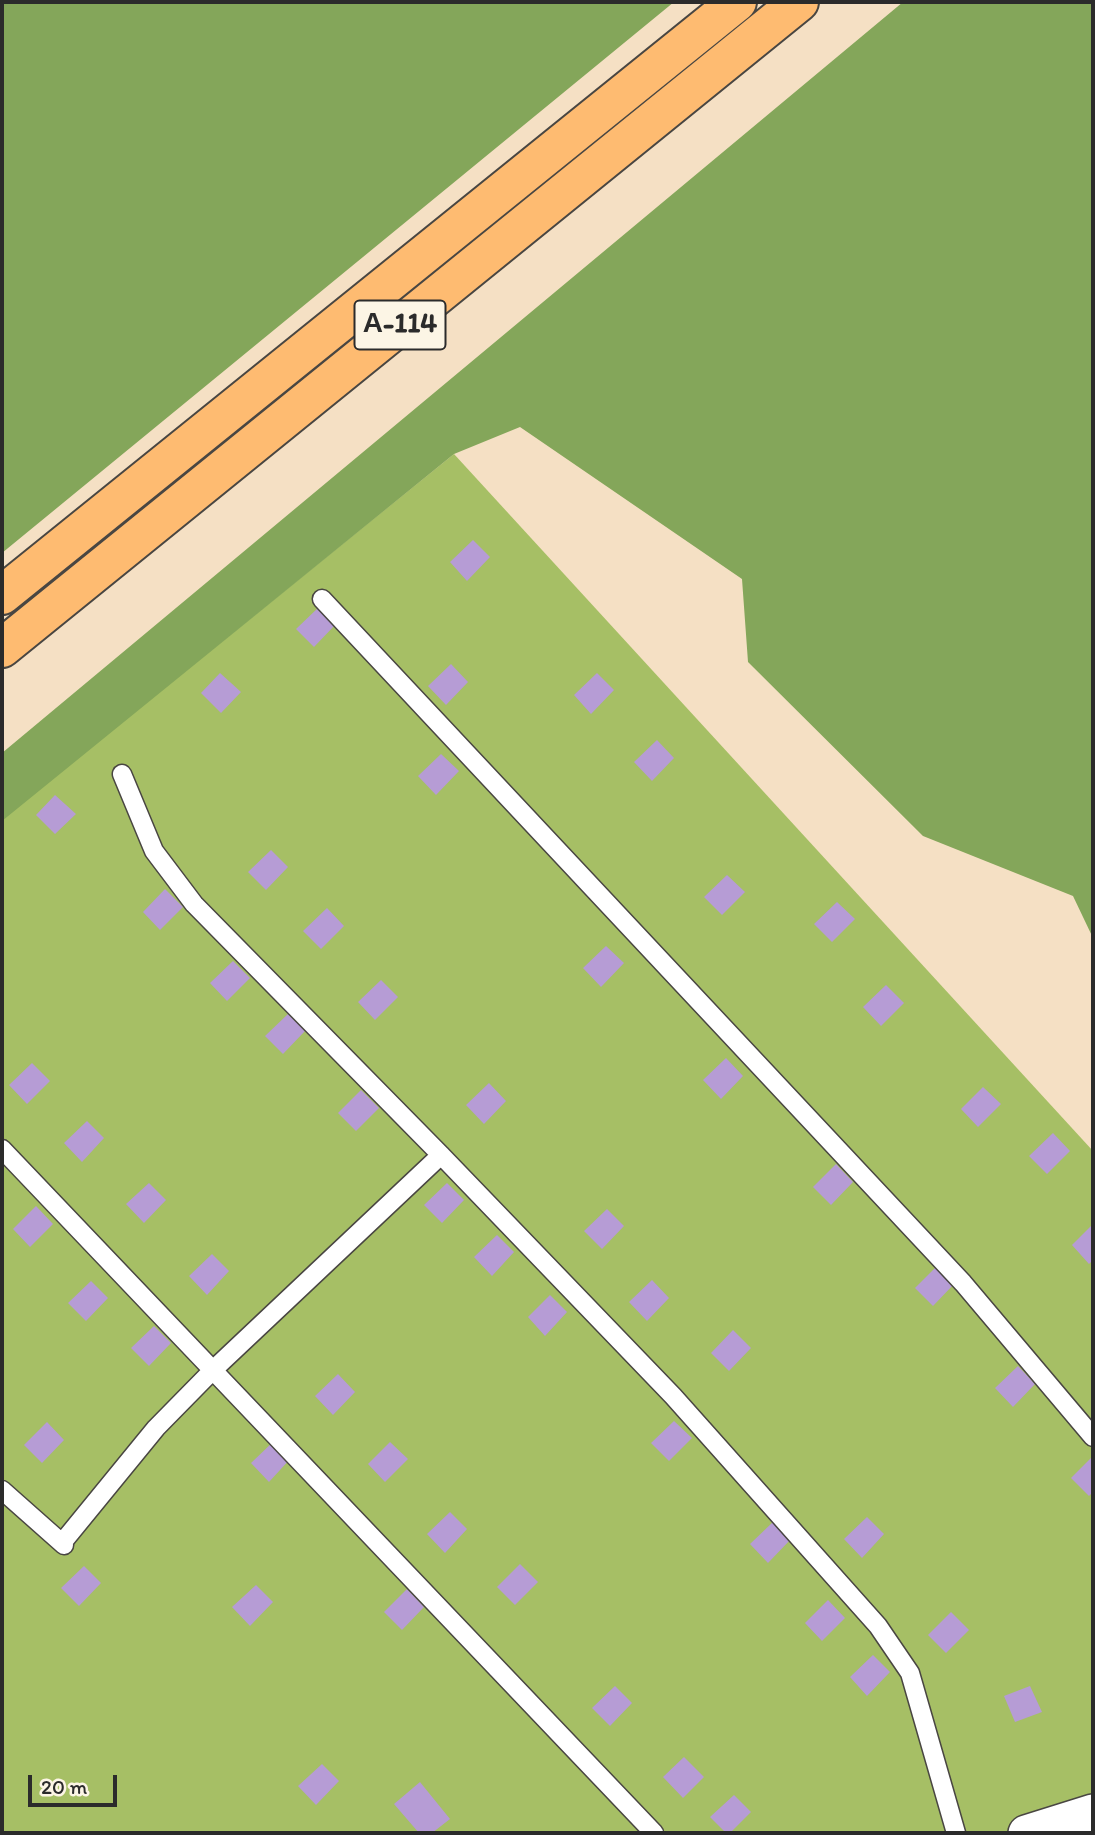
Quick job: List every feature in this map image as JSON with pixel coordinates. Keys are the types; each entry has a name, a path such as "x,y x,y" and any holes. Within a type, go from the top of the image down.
{"highway":[{"name":"А-114","path":"2,595 737,2"},
{"name":"А-114","path":"2,648 799,2"}],"street":[{"path":"1026,1833 1093,1812"}],"lane":[{"path":"322,599 963,1283 1093,1437"},
{"path":"122,774 154,851 194,904 673,1396 878,1626 910,1673 956,1833"},
{"path":"2,1149 654,1833"},
{"path":"2,1490 63,1544 156,1428 213,1370 441,1155"}],"green space":[{"path":"2,2 674,2 2,553"},
{"path":"903,2 1093,2 1093,938 1073,896 923,836 748,662 742,579 520,427 454,454 2,821 2,753"},
{"path":"454,454 1093,1151 1093,1833 2,1833 2,819"}],"building":[{"path":"473,540 490,557 467,581 450,562"},
{"path":"319,607 336,624 314,647 296,629"},
{"path":"451,664 468,682 446,705 428,686"},
{"path":"220,673 241,692 221,713 201,693"},
{"path":"597,673 614,690 591,714 574,695"},
{"path":"657,740 674,758 652,781 634,762"},
{"path":"441,754 459,771 436,795 418,776"},
{"path":"55,795 76,814 55,834 36,815"},
{"path":"271,850 288,867 266,890 248,872"},
{"path":"727,875 745,892 722,915 704,897"},
{"path":"165,889 183,907 160,930 143,912"},
{"path":"837,902 855,919 832,942 814,924"},
{"path":"327,908 344,926 321,949 303,931"},
{"path":"606,946 624,963 601,987 583,968"},
{"path":"233,961 250,978 227,1001 210,983"},
{"path":"381,980 398,997 375,1020 358,1002"},
{"path":"886,985 904,1003 881,1026 863,1007"},
{"path":"288,1014 305,1031 283,1054 265,1036"},
{"path":"726,1058 743,1076 721,1099 703,1080"},
{"path":"32,1063 50,1081 27,1104 9,1085"},
{"path":"489,1083 506,1101 484,1124 466,1105"},
{"path":"983,1087 1001,1104 978,1127 961,1109"},
{"path":"361,1090 379,1108 356,1131 338,1113"},
{"path":"87,1121 104,1138 82,1162 64,1143"},
{"path":"1053,1133 1070,1151 1047,1174 1029,1156"},
{"path":"836,1164 853,1182 831,1205 813,1187"},
{"path":"149,1183 166,1200 144,1223 126,1204"},
{"path":"447,1183 464,1200 442,1223 424,1205"},
{"path":"36,1206 53,1224 30,1247 13,1229"},
{"path":"607,1209 624,1226 602,1249 584,1231"},
{"path":"1093,1224 1093,1260 1089,1264 1072,1245"},
{"path":"497,1235 514,1252 492,1276 474,1257"},
{"path":"212,1254 229,1271 207,1295 189,1276"},
{"path":"938,1265 955,1283 933,1306 915,1288"},
{"path":"652,1280 669,1298 647,1321 629,1302"},
{"path":"91,1281 108,1298 86,1321 68,1303"},
{"path":"550,1295 567,1312 545,1336 528,1317"},
{"path":"154,1326 171,1343 149,1366 131,1348"},
{"path":"733,1330 751,1348 729,1371 711,1353"},
{"path":"1018,1366 1035,1384 1013,1407 995,1388"},
{"path":"338,1374 355,1392 333,1415 315,1396"},
{"path":"674,1421 692,1438 669,1461 651,1443"},
{"path":"47,1422 64,1440 42,1463 24,1445"},
{"path":"274,1441 291,1458 269,1482 251,1463"},
{"path":"390,1442 408,1459 385,1482 368,1464"},
{"path":"1093,1456 1093,1492 1089,1496 1071,1478"},
{"path":"450,1512 467,1529 445,1553 427,1534"},
{"path":"867,1517 884,1534 862,1558 844,1539"},
{"path":"773,1522 791,1539 768,1563 750,1544"},
{"path":"520,1564 538,1582 515,1605 497,1587"},
{"path":"84,1566 101,1583 79,1606 61,1588"},
{"path":"256,1585 273,1602 250,1626 232,1607"},
{"path":"407,1589 424,1607 402,1630 384,1612"},
{"path":"828,1600 845,1618 822,1641 805,1623"},
{"path":"951,1612 969,1630 946,1653 928,1635"},
{"path":"873,1655 890,1672 867,1696 850,1677"},
{"path":"615,1686 632,1703 610,1726 592,1708"},
{"path":"1030,1686 1042,1712 1015,1722 1004,1696"},
{"path":"684,1757 704,1777 683,1798 663,1777"},
{"path":"322,1764 339,1781 316,1805 298,1786"},
{"path":"420,1782 450,1819 432,1833 419,1833 394,1804"},
{"path":"734,1795 751,1812 730,1833 726,1833 710,1817"}]}
